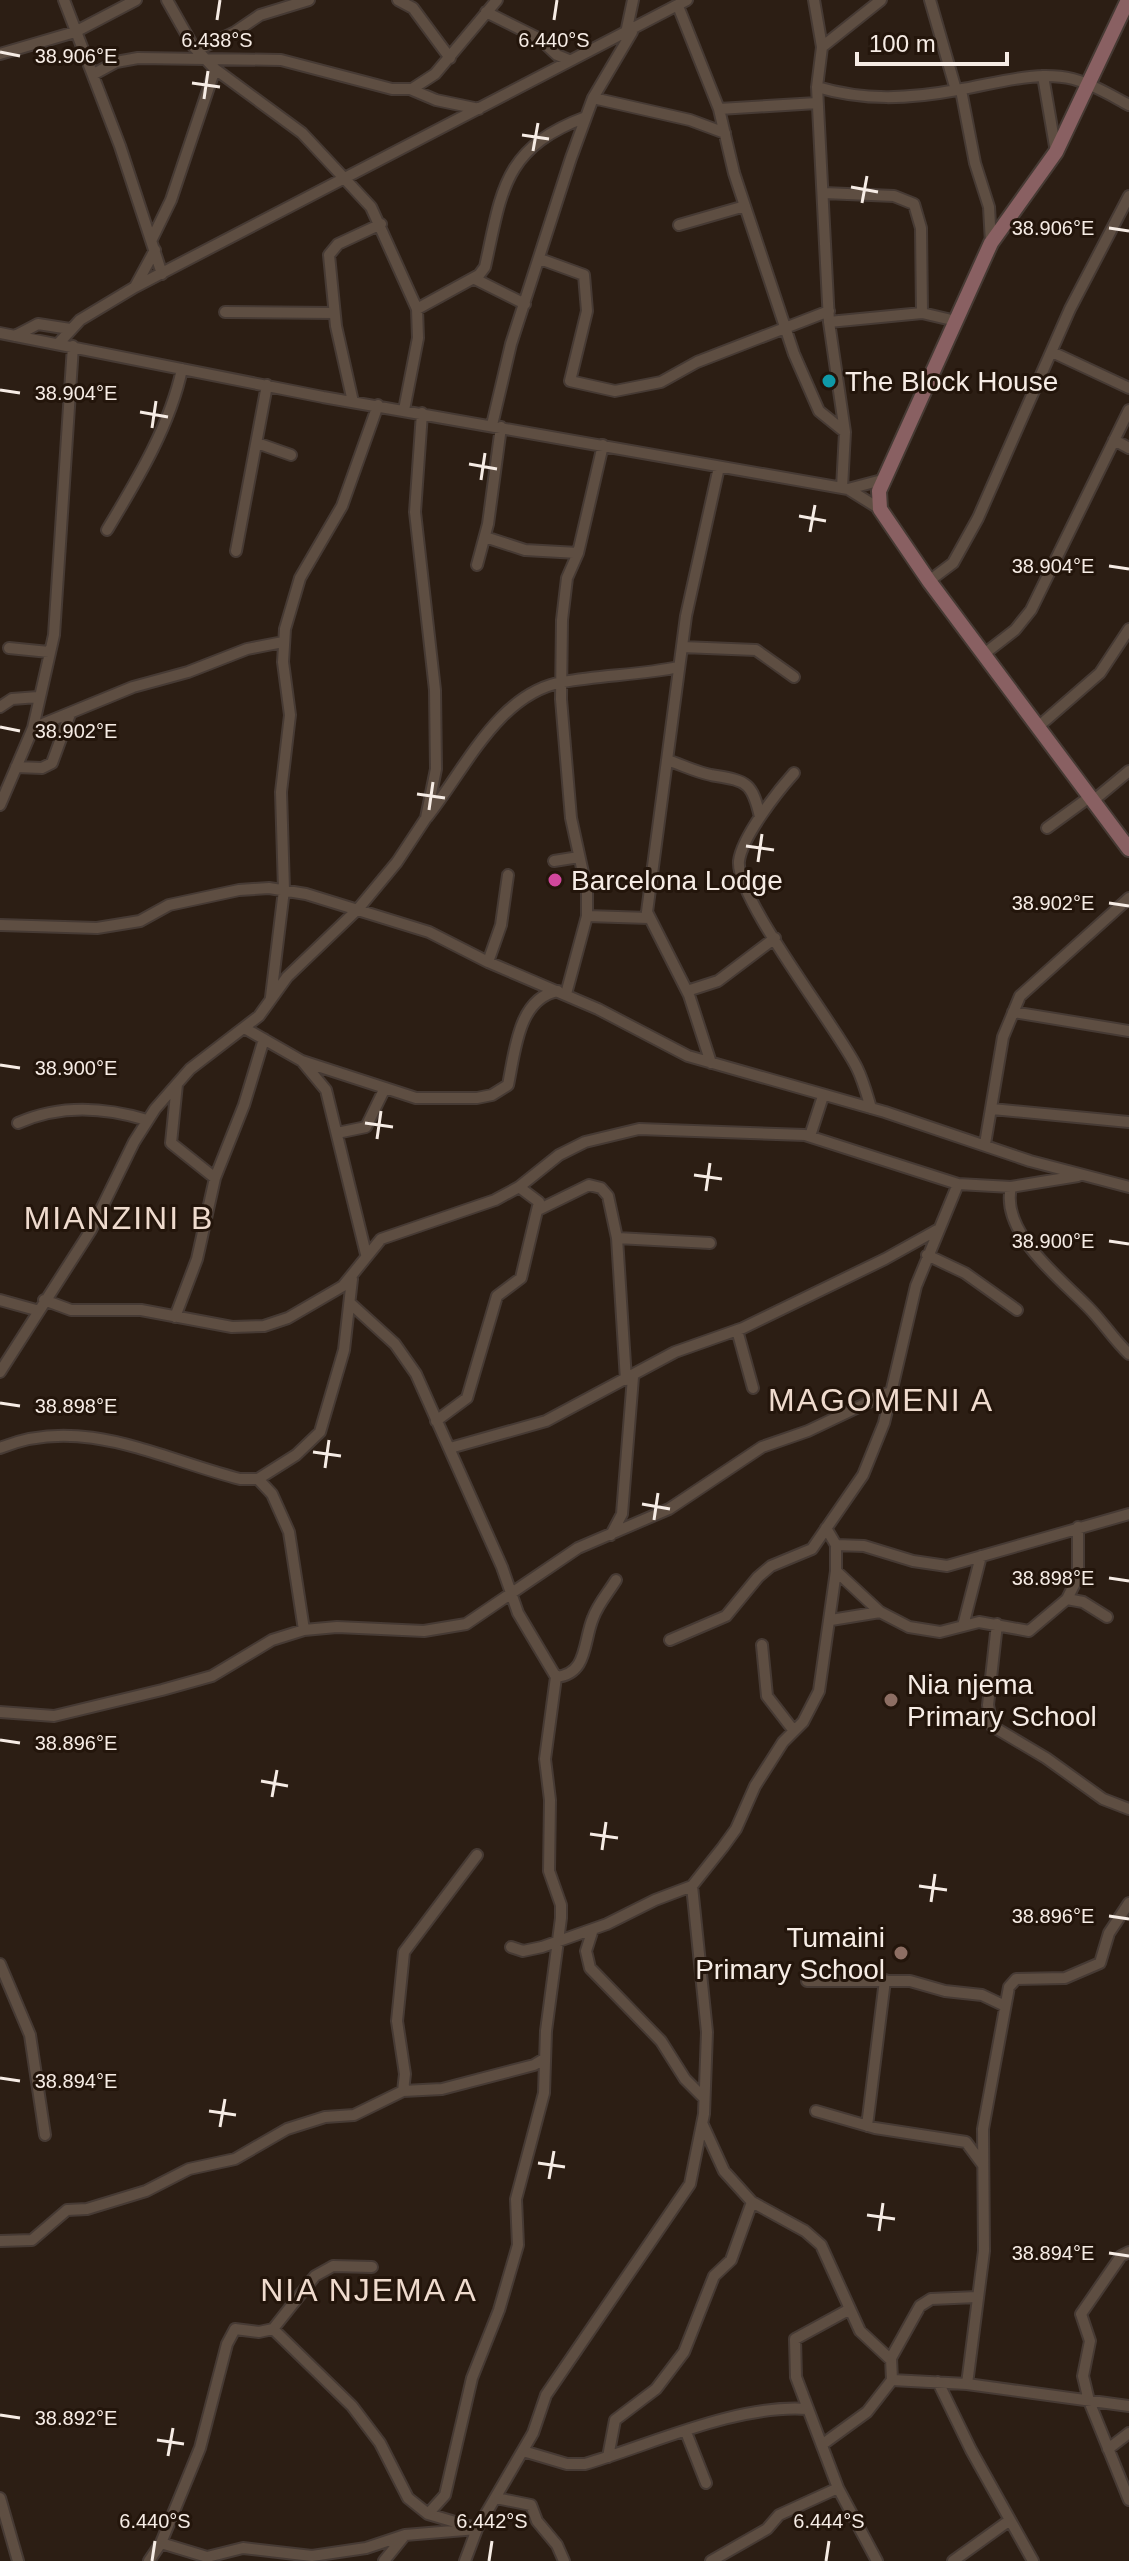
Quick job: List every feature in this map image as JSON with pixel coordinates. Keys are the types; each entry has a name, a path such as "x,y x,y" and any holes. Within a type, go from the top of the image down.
{"main road":[{"path":"1128,3 1056,152 991,243 929,387 882,480 880,509 929,581 1129,849"}],"street":[{"path":"64,0 94,74 162,274"},
{"path":"0,54 75,32 136,0"},
{"path":"167,0 195,48 211,65 302,133 360,192 381,224 417,309 418,338 404,410"},
{"path":"176,57 235,32 260,15 309,0"},
{"path":"398,0 413,8 450,58"},
{"path":"94,74 127,60 176,57 211,65 281,60 392,89 410,89 420,86 450,58 497,0"},
{"path":"477,565 485,537 496,426 525,304 593,98 630,32 633,0"},
{"path":"667,0 682,4"},
{"path":"814,0 822,47 817,103 829,317 845,432 845,489"},
{"path":"822,47 881,0"},
{"path":"930,0 989,207 991,243"},
{"path":"58,344 70,329 135,287 479,109 551,68 682,4"},
{"path":"682,4 719,109 745,206 784,326 811,399 819,411 845,432"},
{"path":"486,12 540,39 569,60"},
{"path":"549,47 551,68"},
{"path":"135,287 171,200 211,65"},
{"path":"817,87 877,98 958,90 1043,76 1087,83 1129,105"},
{"path":"1043,76 1056,152"},
{"path":"410,89 436,100 479,109"},
{"path":"593,98 690,120 725,133"},
{"path":"719,109 817,103"},
{"path":"417,309 475,279 485,267 505,185 522,155 569,123 586,117"},
{"path":"824,193 894,196 914,204 921,228 922,313"},
{"path":"929,581 953,563 966,540 1094,260 1129,196"},
{"path":"679,225 745,206"},
{"path":"353,402 334,313 329,255 338,244 381,224"},
{"path":"540,259 580,271 587,284 587,311 571,373 573,383 615,391 661,382 697,362 784,326 829,317 922,313 956,321"},
{"path":"475,279 525,304"},
{"path":"225,312 334,313"},
{"path":"15,336 38,324 70,329"},
{"path":"0,333 353,402 845,489 880,509"},
{"path":"0,805 33,728 59,606 73,346"},
{"path":"1052,352 1129,388"},
{"path":"107,530 159,435 176,397 182,369"},
{"path":"236,551 267,385"},
{"path":"271,998 284,890 281,792 290,715 283,642 300,578 342,506 378,405"},
{"path":"984,654 1015,630 1031,610 1129,410"},
{"path":"422,413 415,512 435,690 436,769 426,818"},
{"path":"1114,440 1129,448"},
{"path":"257,443 291,455"},
{"path":"562,993 587,916 587,891 571,818 561,682 566,582 578,553 603,445"},
{"path":"711,1063 687,991 649,918 650,881 690,591 719,467"},
{"path":"845,489 882,480"},
{"path":"485,537 525,550 578,553"},
{"path":"1039,726 1100,673 1129,629"},
{"path":"33,728 225,656 283,642"},
{"path":"682,647 756,650 794,677"},
{"path":"9,648 49,652"},
{"path":"0,1372 36,1310 91,1230 147,1120 177,1084 209,1053 246,1029 287,977 358,909 519,700 561,682 639,675 679,667"},
{"path":"0,707 12,699 38,697"},
{"path":"16,767 42,768 52,763 70,714"},
{"path":"667,760 708,774 740,779 751,788 760,817"},
{"path":"1047,828 1129,771"},
{"path":"794,773 760,817 741,856 740,871 775,938 858,1069 871,1108"},
{"path":"554,861 579,857"},
{"path":"488,962 501,925 508,875"},
{"path":"0,925 97,928 140,921 169,905 239,890 284,890 429,932 488,962 562,993 672,1050 871,1108 1080,1175 1129,1187"},
{"path":"985,1144 1003,1037 1013,1012 1030,983 1129,898"},
{"path":"587,916 649,918"},
{"path":"687,991 718,981 775,938"},
{"path":"246,1029 302,1061 384,1090 416,1098 477,1098 501,1091 508,1085 527,1010 545,995 562,993"},
{"path":"1013,1012 1129,1031"},
{"path":"175,1317 197,1259 215,1178 244,1105 264,1039"},
{"path":"302,1061 330,1098 366,1254"},
{"path":"177,1084 171,1143 215,1178"},
{"path":"337,1133 366,1127 384,1090"},
{"path":"810,1136 823,1096"},
{"path":"18,1123 29,1118 99,1107 147,1120"},
{"path":"992,1109 1129,1122"},
{"path":"0,1448 45,1435 78,1436 116,1442 240,1479 258,1479 304,1449 320,1432 340,1369 352,1279 366,1254 381,1239 495,1200 519,1187 570,1149 639,1129 733,1130 810,1136 958,1184 1011,1187 1080,1175"},
{"path":"670,1640 731,1613 758,1577 771,1566 804,1555 826,1528 871,1458 884,1423 888,1393 927,1255 958,1184"},
{"path":"540,1209 583,1188 597,1186 608,1196 617,1238 629,1378 622,1514 611,1535"},
{"path":"436,1421 467,1398 497,1296 521,1278 540,1209 536,1197 519,1187"},
{"path":"1011,1187 1011,1212 1041,1262 1090,1308 1129,1354"},
{"path":"450,1448 546,1421 675,1352 737,1330 885,1259 937,1230"},
{"path":"617,1238 710,1243"},
{"path":"927,1255 965,1273 1017,1310"},
{"path":"44,1300 71,1310 141,1310 246,1328 264,1326 298,1313 352,1279"},
{"path":"0,1300 36,1310"},
{"path":"351,1304 408,1360 450,1448 524,1626 556,1677 545,1759 550,1786 549,1871 561,1905 544,2059 544,2093 515,2205 518,2245 499,2310 472,2378 445,2495 428,2514"},
{"path":"737,1330 753,1388"},
{"path":"0,1712 54,1716 162,1690 212,1676 272,1640 304,1630 442,1630 466,1624 512,1596 578,1548 669,1509 762,1447 808,1431 888,1393"},
{"path":"258,1479 272,1494 289,1532 304,1630"},
{"path":"836,1545 864,1546 934,1566 962,1564 1129,1514"},
{"path":"836,1571 880,1612 924,1631 940,1632 979,1622 1029,1631 1067,1599 1077,1584 1078,1527"},
{"path":"511,1947 523,1951 593,1929 692,1886 736,1829 755,1786 803,1722 819,1691 836,1571 836,1545 826,1528"},
{"path":"963,1626 981,1556"},
{"path":"556,1677 570,1674 580,1664 598,1606 616,1580"},
{"path":"1067,1599 1083,1602 1107,1617"},
{"path":"831,1620 880,1612"},
{"path":"997,1624 988,1705 992,1726 1046,1758 1103,1799 1129,1809"},
{"path":"762,1645 767,1696 794,1731"},
{"path":"403,2091 405,2074 397,2021 404,1952 477,1855"},
{"path":"465,2561 477,2529 533,2433 546,2395 688,2189 703,2125 707,2032 692,1886"},
{"path":"967,2384 984,2251 983,2129 999,2050 1003,2005 1009,1987 1016,1979 1065,1978 1100,1963 1109,1933 1129,1903"},
{"path":"593,1929 586,1951 590,1968 661,2041 685,2079 703,2097"},
{"path":"0,1964 30,2035 45,2135"},
{"path":"867,2126 885,1980"},
{"path":"807,1981 910,1981 945,1991 982,1995 1003,2005"},
{"path":"0,2241 32,2240 67,2210 87,2209 146,2191 189,2169 235,2159 287,2129 325,2117 354,2115 403,2091 442,2089 507,2073 544,2059"},
{"path":"816,2111 867,2126 966,2142 983,2165"},
{"path":"703,2125 724,2171 752,2202 812,2236 826,2254 860,2331 891,2360"},
{"path":"966,2142 983,2129"},
{"path":"608,2457 615,2420 656,2389 684,2352 714,2276 731,2260 752,2202"},
{"path":"1129,2252 1121,2256 1082,2310 1090,2341 1083,2376 1089,2401 1129,2500"},
{"path":"149,2561 161,2543 200,2448 231,2334 238,2327 253,2332 273,2329 315,2276 343,2264 372,2267"},
{"path":"823,2444 867,2412 892,2380 891,2360 920,2306 931,2299 977,2297"},
{"path":"850,2309 795,2337 796,2377 838,2488 877,2561"},
{"path":"273,2329 352,2406 380,2443 408,2498 428,2514 477,2529"},
{"path":"892,2380 967,2384 1129,2406"},
{"path":"938,2382 1033,2561"},
{"path":"523,2451 570,2464 608,2457 772,2407 807,2409"},
{"path":"686,2432 706,2483"},
{"path":"1108,2449 1129,2433"},
{"path":"711,2561 767,2529 779,2515 838,2488"},
{"path":"0,2498 18,2561"},
{"path":"496,2498 531,2505 539,2526 557,2545 564,2561"},
{"path":"953,2561 1010,2520"},
{"path":"161,2543 207,2557 243,2548 315,2558 366,2548 405,2535 477,2529"},
{"path":"384,2561 405,2535"}],"place":[{"name":"The Block House","path":"829,381"},
{"name":"Barcelona Lodge","path":"555,880"},
{"name":"Nia njema Primary School","path":"891,1700"},
{"name":"Tumaini Primary School","path":"901,1953"}],"district":[{"name":"MIANZINI B","path":"119,1218"},
{"name":"MAGOMENI A","path":"881,1400"},
{"name":"NIA NJEMA A","path":"369,2290"}]}
